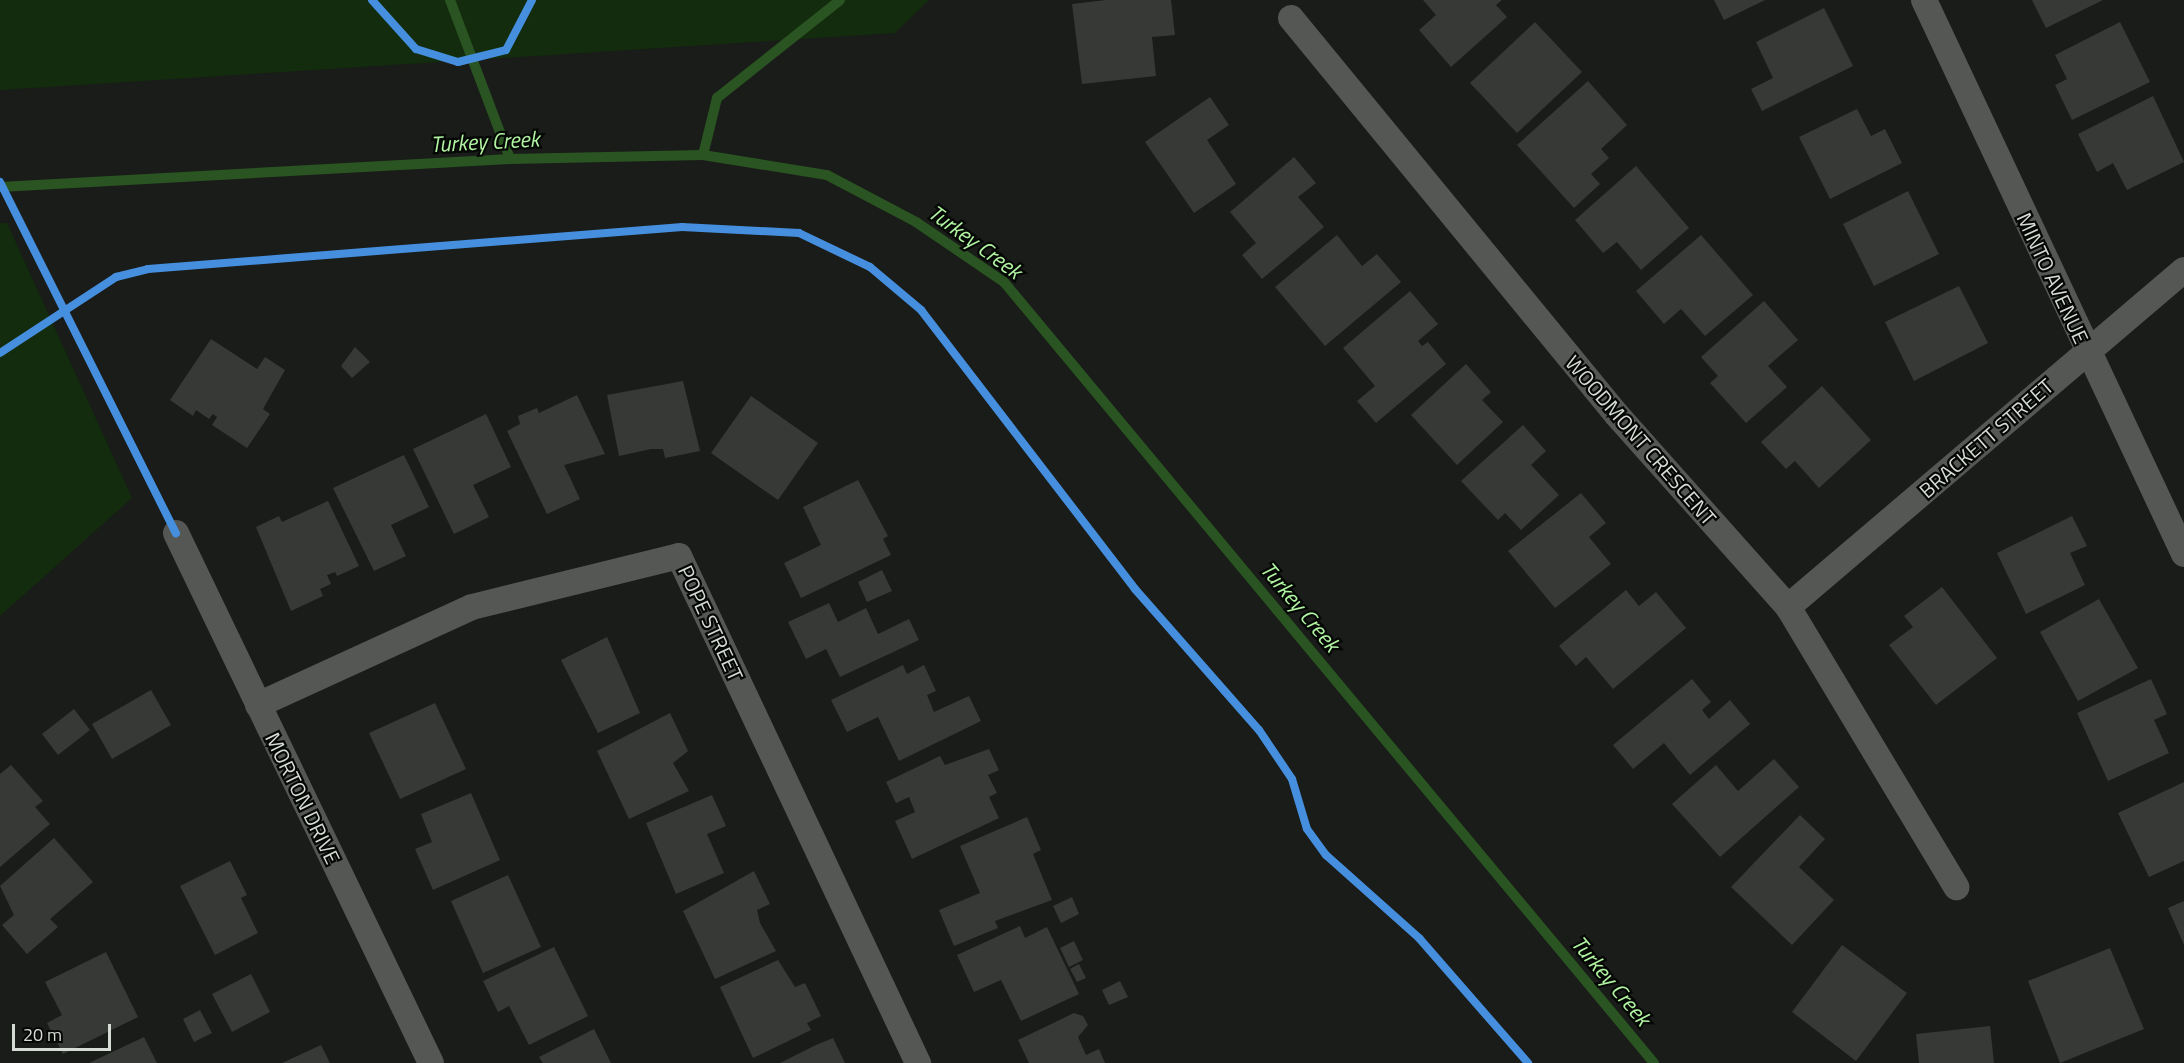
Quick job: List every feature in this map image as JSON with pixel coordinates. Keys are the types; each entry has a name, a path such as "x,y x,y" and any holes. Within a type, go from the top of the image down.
{"street":[{"name":"MINTO AVENUE","path":"1924,0 2086,351 2184,554"},
{"name":"WOODMONT CRESCENT","path":"1291,18 1617,415 1788,607 1956,887"},
{"name":"BRACKETT STREET","path":"1788,607 2086,351 2184,270"},
{"name":"MORTON DRIVE","path":"176,533 431,1063"},
{"name":"POPE STREET","path":"258,705 472,607 680,556 918,1063"}],"green space":[{"path":"0,0 929,0 895,33 0,90"},
{"path":"0,223 7,223 132,498 0,616"}],"building":[{"path":"1106,0 1171,0 1175,35 1152,37 1156,76 1082,84 1072,4"},
{"path":"1423,0 1502,0 1496,5 1507,17 1451,67 1419,30 1436,15"},
{"path":"1714,0 1765,0 1724,20"},
{"path":"2032,0 2103,0 2046,28"},
{"path":"1824,8 1853,66 1762,111 1751,89 1773,78 1756,42"},
{"path":"1535,22 1582,72 1517,133 1470,83"},
{"path":"2120,22 2150,82 2072,120 2055,85 2067,79 2055,55"},
{"path":"1588,81 1627,125 1601,149 1609,158 1591,174 1600,184 1574,208 1517,145"},
{"path":"2153,96 2184,162 2127,190 2113,163 2097,172 2078,134"},
{"path":"1210,97 1229,125 1207,140 1236,184 1194,213 1145,142"},
{"path":"1857,109 1871,136 1885,129 1902,163 1830,199 1799,137"},
{"path":"1294,157 1316,183 1298,197 1324,227 1262,279 1242,255 1256,243 1230,212"},
{"path":"1636,166 1689,228 1641,270 1617,242 1603,253 1575,220"},
{"path":"1908,191 1939,254 1874,286 1843,224"},
{"path":"1337,235 1362,266 1377,254 1401,282 1325,346 1275,287"},
{"path":"1701,235 1753,295 1705,336 1681,309 1664,324 1636,291"},
{"path":"1959,286 1988,343 1914,381 1885,322"},
{"path":"1410,291 1438,324 1418,341 1422,346 1428,342 1446,364 1376,423 1357,401 1375,386 1343,348"},
{"path":"1764,301 1798,340 1768,366 1787,387 1746,423 1710,383 1718,376 1701,357"},
{"path":"211,339 257,369 265,357 285,370 263,409 270,414 247,448 212,425 217,417 213,414 209,419 196,410 193,416 170,400"},
{"path":"355,347 370,362 352,378 341,366"},
{"path":"1466,364 1491,392 1482,400 1503,422 1457,465 1411,415"},
{"path":"683,381 700,451 665,458 663,449 651,449 619,456 607,395"},
{"path":"1822,386 1871,440 1819,488 1795,461 1786,469 1761,442"},
{"path":"577,395 605,454 564,465 580,499 547,514 507,431 520,424 518,416 537,408 539,413"},
{"path":"751,396 818,443 778,500 711,453"},
{"path":"486,414 511,467 473,485 489,517 454,534 413,449"},
{"path":"1523,425 1546,451 1531,465 1559,495 1521,530 1505,513 1498,520 1461,481"},
{"path":"404,455 429,507 391,525 406,556 374,571 333,488"},
{"path":"858,480 888,536 883,539 891,555 801,598 784,563 821,545 803,507"},
{"path":"1581,493 1606,523 1589,537 1611,564 1555,608 1508,551"},
{"path":"328,501 359,566 337,576 335,572 327,575 331,584 320,589 323,596 291,611 256,527 279,516 282,522"},
{"path":"2072,516 2087,546 2070,553 2085,585 2026,614 1997,553"},
{"path":"882,570 892,591 867,602 858,582"},
{"path":"1942,587 1997,658 1936,705 1889,645 1913,627 1904,616"},
{"path":"1626,590 1639,606 1656,592 1686,628 1613,689 1586,657 1576,666 1559,646"},
{"path":"2099,599 2138,668 2078,701 2040,632"},
{"path":"829,603 838,622 866,608 878,634 909,619 919,640 840,677 826,649 806,659 788,622"},
{"path":"607,637 640,713 598,733 561,660"},
{"path":"903,665 907,674 924,665 936,691 927,695 934,712 969,696 981,721 899,761 878,717 847,732 831,700"},
{"path":"1692,679 1711,702 1702,710 1709,719 1730,700 1750,724 1690,775 1664,743 1633,769 1613,745"},
{"path":"2151,679 2167,714 2154,720 2169,753 2108,781 2077,713"},
{"path":"151,690 171,725 112,759 92,724"},
{"path":"435,703 466,769 400,799 369,733"},
{"path":"74,709 90,730 58,755 42,734"},
{"path":"670,713 688,751 673,763 689,791 629,819 597,751"},
{"path":"989,749 999,770 988,775 997,793 989,797 999,818 912,859 895,821 915,812 909,797 896,803 886,782 940,756 945,765"},
{"path":"1774,759 1799,787 1720,857 1672,804 1716,765 1738,791"},
{"path":"11,765 43,801 35,807 50,824 0,867 0,774"},
{"path":"2184,782 2184,861 2149,877 2118,813"},
{"path":"471,793 500,860 433,890 415,849 432,842 421,814"},
{"path":"712,795 726,826 707,834 724,873 676,894 646,823"},
{"path":"1800,815 1825,839 1799,867 1834,900 1792,945 1731,887"},
{"path":"1027,817 1041,850 1033,854 1052,900 995,921 998,928 954,946 939,910 980,893 960,846"},
{"path":"54,838 93,882 50,919 58,927 27,954 2,925 14,915 0,886"},
{"path":"230,861 247,895 241,898 258,933 215,955 180,886"},
{"path":"754,871 770,904 757,910 760,923 776,951 715,979 683,911"},
{"path":"508,875 541,947 483,973 451,901"},
{"path":"1072,897 1079,914 1061,923 1053,906"},
{"path":"2184,901 2184,945 2168,908"},
{"path":"1020,926 1025,938 1047,927 1079,994 1021,1021 1001,980 974,992 957,955"},
{"path":"1074,941 1083,960 1069,967 1060,948"},
{"path":"1842,945 1907,993 1856,1061 1792,1012"},
{"path":"554,947 588,1016 529,1045 509,1006 498,1012 483,981"},
{"path":"2110,948 2144,1029 2060,1063 2028,981"},
{"path":"106,952 138,1017 63,1054 47,1023 62,1015 45,982"},
{"path":"778,960 795,987 805,983 821,1016 807,1023 811,1030 753,1058 720,987"},
{"path":"1079,964 1086,978 1077,982 1070,969"},
{"path":"251,974 270,1012 232,1032 212,994"},
{"path":"1120,981 1128,997 1109,1005 1102,990"},
{"path":"200,1010 212,1033 194,1042 183,1019"},
{"path":"1074,1013 1083,1016 1088,1025 1078,1037 1086,1055 1099,1049 1105,1063 1029,1063 1018,1040"},
{"path":"1990,1026 1994,1063 1919,1063 1916,1034"},
{"path":"594,1029 611,1063 543,1063 539,1057"},
{"path":"144,1037 157,1063 89,1063"},
{"path":"833,1038 845,1063 780,1063 816,1045"},
{"path":"321,1045 330,1063 282,1063"}],"waterway":[{"path":"450,0 510,159"},
{"path":"703,155 717,98 840,0"},
{"name":"Turkey Creek","path":"0,187 510,159 703,155 827,175 916,222 1004,282 1654,1063"}],"cycle path":[{"path":"372,0 416,49 458,62 506,50 532,0"},
{"path":"0,182 176,533"},
{"path":"0,353 116,277 148,269 682,227 799,233 870,267 921,310 1135,589 1259,730 1292,779 1307,829 1326,855 1419,938 1528,1063"}]}
